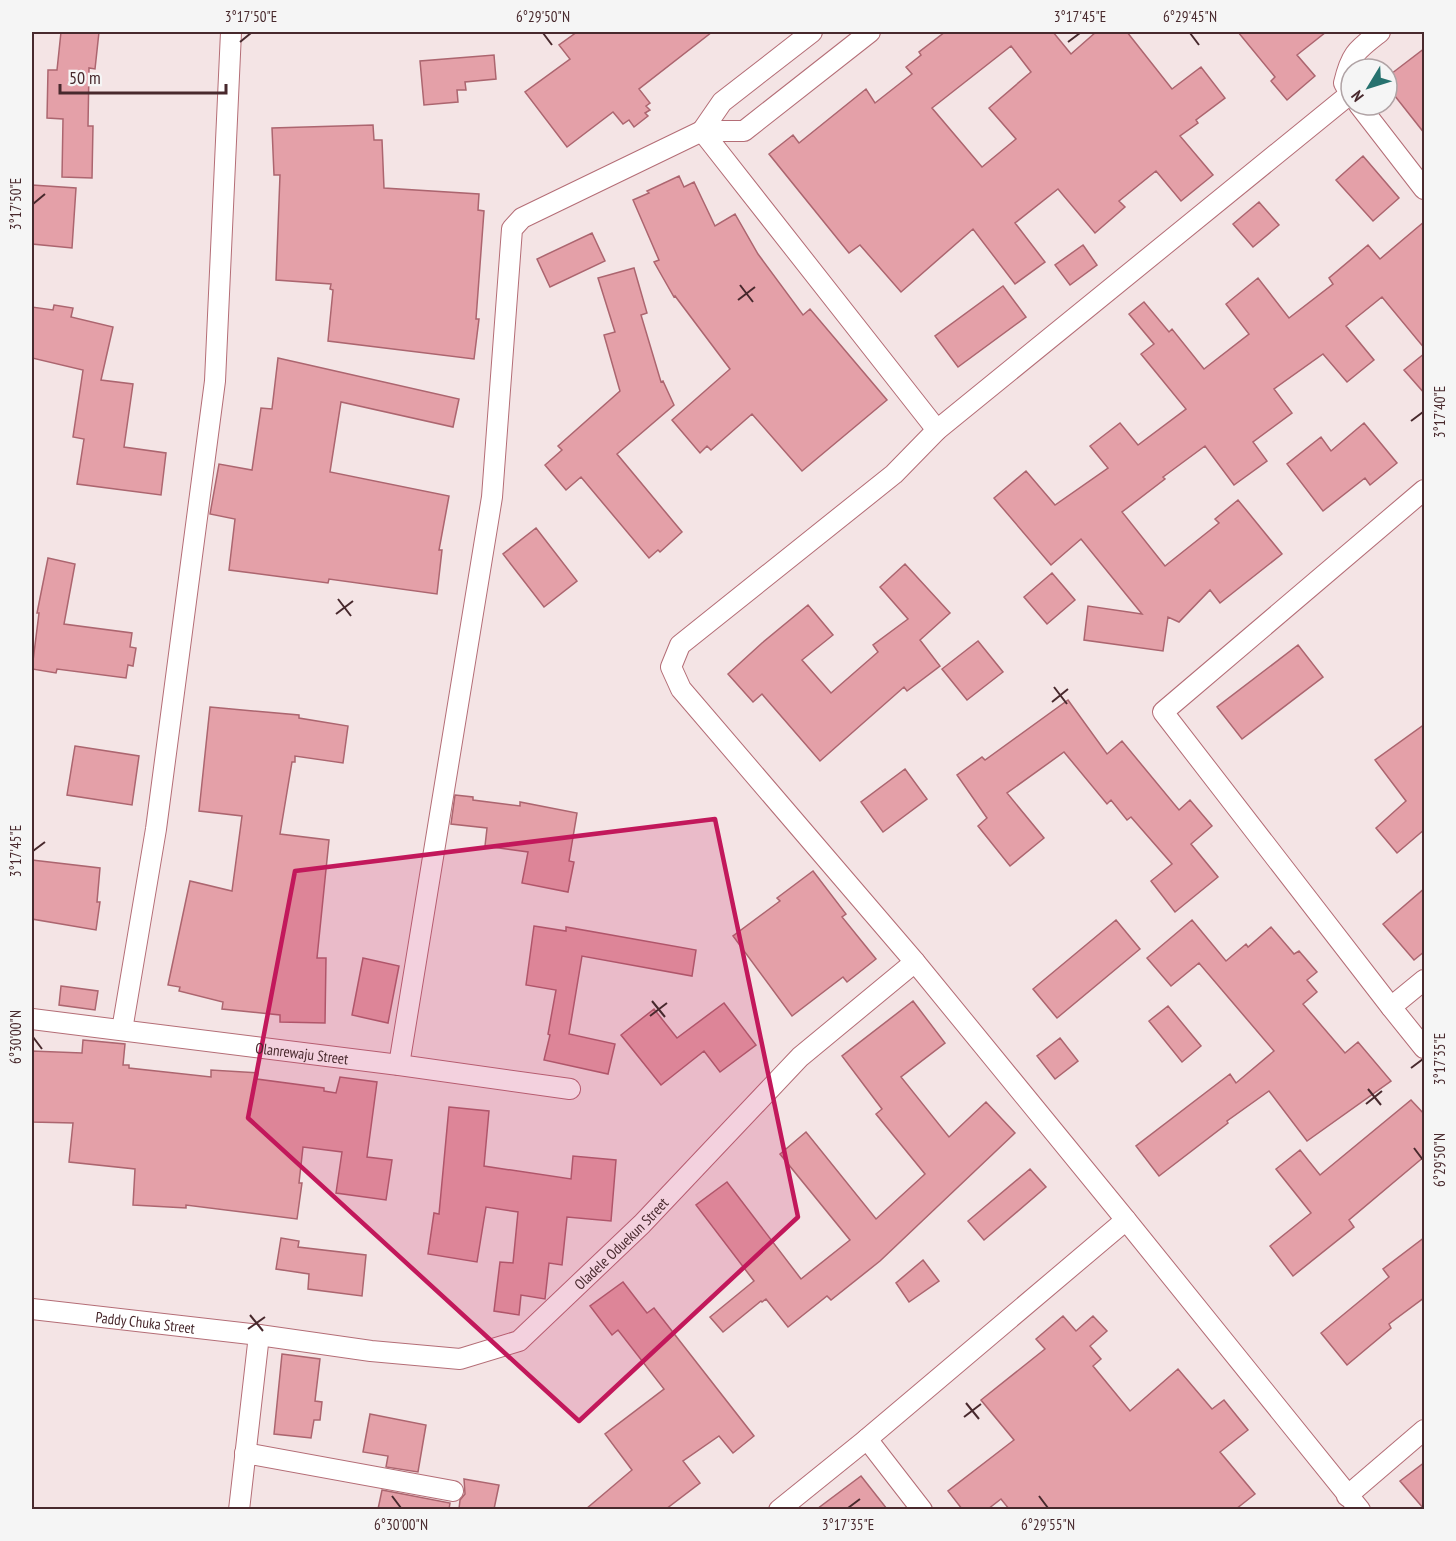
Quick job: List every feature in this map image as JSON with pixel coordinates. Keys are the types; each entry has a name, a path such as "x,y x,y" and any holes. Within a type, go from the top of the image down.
{"street":[{"path":"122,1030 156,829 215,381 231,32"},
{"path":"702,131 722,102 812,32"},
{"path":"399,1065 492,497 512,229 522,218 702,131 744,131 870,32"},
{"path":"1352,57 1357,50 1380,32"},
{"path":"1339,104 937,430 894,474 680,645 671,667 681,689 915,962 1353,1502 1425,1430"},
{"path":"1368,117 1425,189"},
{"path":"702,131 937,430"},
{"path":"1425,490 1163,712 1390,1007 1425,1048"},
{"name":"Oladele Oduekun Street","path":"259,1335 371,1351 460,1359 519,1341 642,1224 800,1057 915,962"},
{"path":"1390,1007 1425,980"},
{"name":"Olanrewaju Street","path":"32,1019 570,1089"},
{"path":"779,1509 867,1439 1126,1220"},
{"name":"Paddy Chuka Street","path":"32,1309 259,1335"},
{"path":"239,1509 259,1335"},
{"path":"867,1439 922,1509"},
{"path":"244,1453 453,1491"}],"highlighted area":[{"path":"715,819 798,1217 579,1421 248,1118 295,871"}],"building":[{"path":"61,32 99,32 95,69 89,68 88,126 93,126 92,178 62,177 63,119 47,118 48,70 57,70"},
{"path":"577,32 712,32 639,89 650,103 646,106 650,110 645,113 648,116 634,127 629,120 623,124 613,112 567,147 525,92 570,59 559,45"},
{"path":"945,32 1053,32 1071,54 1096,32 1127,32 1172,89 1201,67 1225,98 1196,120 1198,123 1180,136 1213,175 1181,201 1156,171 1119,201 1125,207 1095,233 1058,189 1015,223 1045,262 1015,284 973,229 901,292 860,245 849,253 769,154 793,135 799,143 866,89 875,103 912,74 906,67 921,55 919,52","holes":["1011,46 1031,72 989,108 1016,139 982,167 932,108"]},
{"path":"1238,32 1326,32 1297,55 1315,76 1287,100 1271,81 1275,77"},
{"path":"1425,48 1425,134 1399,101 1399,68"},
{"path":"494,55 496,79 465,82 466,90 457,90 458,102 424,105 420,61"},
{"path":"373,125 374,140 382,140 384,188 479,194 478,210 484,211 476,319 479,319 474,359 328,341 333,290 330,289 331,284 276,280 280,175 274,175 272,128"},
{"path":"1363,156 1399,198 1373,221 1336,180"},
{"path":"679,176 684,187 694,182 715,226 735,214 758,254 803,315 810,309 887,400 802,471 752,414 711,450 707,446 700,453 672,420 730,369 674,297 654,262 659,260 633,200"},
{"path":"32,185 76,188 72,248 32,244"},
{"path":"1259,202 1279,225 1253,247 1233,224"},
{"path":"1425,221 1425,349 1382,297 1346,326 1374,360 1347,382 1323,354 1274,389 1292,413 1253,442 1267,461 1234,485 1205,446 1163,477 1165,479 1122,512 1165,566 1219,523 1215,519 1238,500 1282,554 1220,603 1210,590 1179,622 1168,617 1163,651 1084,640 1088,606 1142,614 1081,539 1051,565 994,498 1026,471 1055,505 1108,468 1090,446 1120,423 1138,445 1186,409 1141,354 1154,344 1129,314 1144,302 1169,332 1172,329 1204,369 1249,334 1226,304 1258,278 1289,318 1333,284 1329,278 1368,245 1380,259"},
{"path":"592,233 605,261 550,287 537,259"},
{"path":"1083,245 1097,265 1070,285 1055,265"},
{"path":"634,268 647,313 641,315 661,382 663,381 674,405 617,454 682,532 660,552 658,550 649,558 581,477 566,490 545,465 562,450 558,446 620,391 604,335 615,332 598,278"},
{"path":"1003,286 1026,317 958,367 935,336"},
{"path":"54,305 73,308 71,317 113,327 101,380 133,384 124,447 166,453 161,495 77,484 84,439 73,437 83,370 32,358 32,307 53,310"},
{"path":"1425,353 1425,394 1404,370"},
{"path":"278,358 459,399 453,427 341,402 330,472 449,496 439,550 442,550 437,594 329,579 328,583 229,570 235,519 210,514 219,464 252,470 261,408 272,409"},
{"path":"1364,423 1397,463 1370,485 1365,478 1323,511 1287,464 1321,437 1331,451"},
{"path":"536,528 577,581 544,607 503,554"},
{"path":"48,558 75,564 64,624 132,633 130,647 136,648 133,666 128,665 126,678 57,669 56,673 32,669 39,613 37,613"},
{"path":"905,564 950,613 920,640 940,666 907,691 904,687 820,761 762,694 753,702 728,674 808,605 833,635 802,660 831,693 878,652 873,645 908,619 880,587"},
{"path":"1052,573 1075,600 1047,624 1024,597"},
{"path":"978,641 1003,672 967,700 942,669"},
{"path":"1298,645 1323,677 1242,739 1217,707"},
{"path":"1068,700 1107,754 1122,741 1179,810 1190,800 1212,826 1191,844 1218,877 1175,912 1151,881 1172,864 1131,817 1127,820 1111,800 1107,804 1064,752 1007,793 1044,838 1010,866 978,826 987,818 957,775 982,757 985,760"},
{"path":"210,707 299,715 299,718 348,726 343,763 295,756 295,762 292,762 280,834 329,840 317,958 326,958 325,1023 280,1022 280,1015 222,1009 223,1002 179,991 180,987 168,985 190,881 232,891 242,816 199,811"},
{"path":"1425,724 1425,829 1397,853 1376,828 1406,801 1375,760"},
{"path":"75,746 139,756 132,805 67,795"},
{"path":"905,769 927,799 883,832 861,802"},
{"path":"455,795 473,797 473,800 520,806 520,802 577,813 569,861 574,862 568,892 522,883 528,852 485,846 487,828 451,824"},
{"path":"32,860 100,868 97,902 100,902 96,930 32,919"},
{"path":"813,871 846,914 842,917 876,959 847,982 843,977 792,1016 733,936 780,901 777,898"},
{"path":"1425,888 1425,951 1414,960 1383,924"},
{"path":"1116,920 1140,949 1057,1018 1033,989"},
{"path":"1192,920 1226,961 1246,944 1248,947 1271,927 1294,954 1299,951 1317,972 1307,980 1317,992 1303,1004 1345,1053 1358,1042 1391,1081 1307,1141 1269,1091 1227,1121 1228,1123 1159,1176 1136,1146 1230,1074 1236,1083 1274,1051 1199,963 1171,986 1147,958"},
{"path":"534,926 566,931 566,927 696,950 692,976 582,956 569,1034 615,1044 608,1074 544,1060 556,990 526,985"},
{"path":"363,958 399,966 388,1023 352,1015"},
{"path":"61,986 98,991 95,1010 59,1005"},
{"path":"913,1001 945,1043 901,1077 949,1137 986,1102 1015,1133 880,1261 831,1300 827,1296 788,1327 766,1299 723,1332 710,1317 754,1281 696,1205 727,1182 801,1279 850,1240 780,1154 806,1132 876,1219 925,1174 876,1114 882,1109 842,1056"},
{"path":"724,1003 756,1045 720,1072 704,1051 661,1085 621,1035 654,1009 677,1038"},
{"path":"1168,1006 1201,1046 1182,1062 1149,1021"},
{"path":"1060,1038 1078,1061 1055,1079 1037,1056"},
{"path":"83,1040 125,1044 123,1065 129,1065 129,1068 211,1077 211,1070 258,1073 257,1079 324,1088 324,1091 336,1093 340,1077 377,1082 367,1157 392,1160 386,1200 336,1193 342,1152 303,1147 299,1183 302,1183 297,1219 186,1205 186,1208 133,1205 135,1169 69,1162 73,1123 32,1122 32,1051 82,1053"},
{"path":"1411,1100 1425,1115 1425,1156 1349,1220 1354,1227 1293,1276 1270,1246 1311,1213 1276,1169 1300,1150 1320,1175"},
{"path":"449,1107 489,1111 484,1166 571,1179 573,1156 616,1160 611,1221 567,1217 562,1265 549,1263 545,1299 521,1295 519,1315 494,1311 500,1262 513,1263 518,1212 486,1207 477,1262 428,1254 434,1213 439,1214"},
{"path":"1030,1169 1046,1187 984,1240 968,1221"},
{"path":"1425,1237 1425,1297 1389,1324 1391,1328 1347,1365 1321,1333 1389,1277 1383,1269"},
{"path":"281,1238 299,1241 298,1247 366,1255 362,1296 308,1289 309,1274 276,1269"},
{"path":"923,1260 939,1281 909,1302 896,1283"},
{"path":"623,1282 647,1313 654,1308 754,1436 733,1453 719,1436 683,1461 700,1483 666,1509 586,1509 632,1470 605,1434 664,1389 618,1330 612,1335 590,1306"},
{"path":"1063,1316 1076,1331 1093,1316 1107,1331 1090,1346 1101,1359 1093,1366 1130,1411 1178,1369 1212,1409 1224,1400 1248,1430 1220,1452 1255,1494 1236,1509 1009,1509 1001,1499 988,1509 962,1509 948,1491 1014,1440 981,1400 1045,1349 1036,1339"},
{"path":"282,1354 320,1359 315,1401 322,1402 320,1420 314,1420 311,1438 274,1434"},
{"path":"370,1414 426,1425 418,1472 386,1467 388,1456 363,1452"},
{"path":"1425,1462 1425,1509 1424,1509 1400,1481"},
{"path":"861,1476 887,1509 817,1509"},
{"path":"464,1479 499,1485 494,1509 459,1509 460,1500 465,1494"},
{"path":"382,1490 450,1503 449,1509 378,1509"}]}
